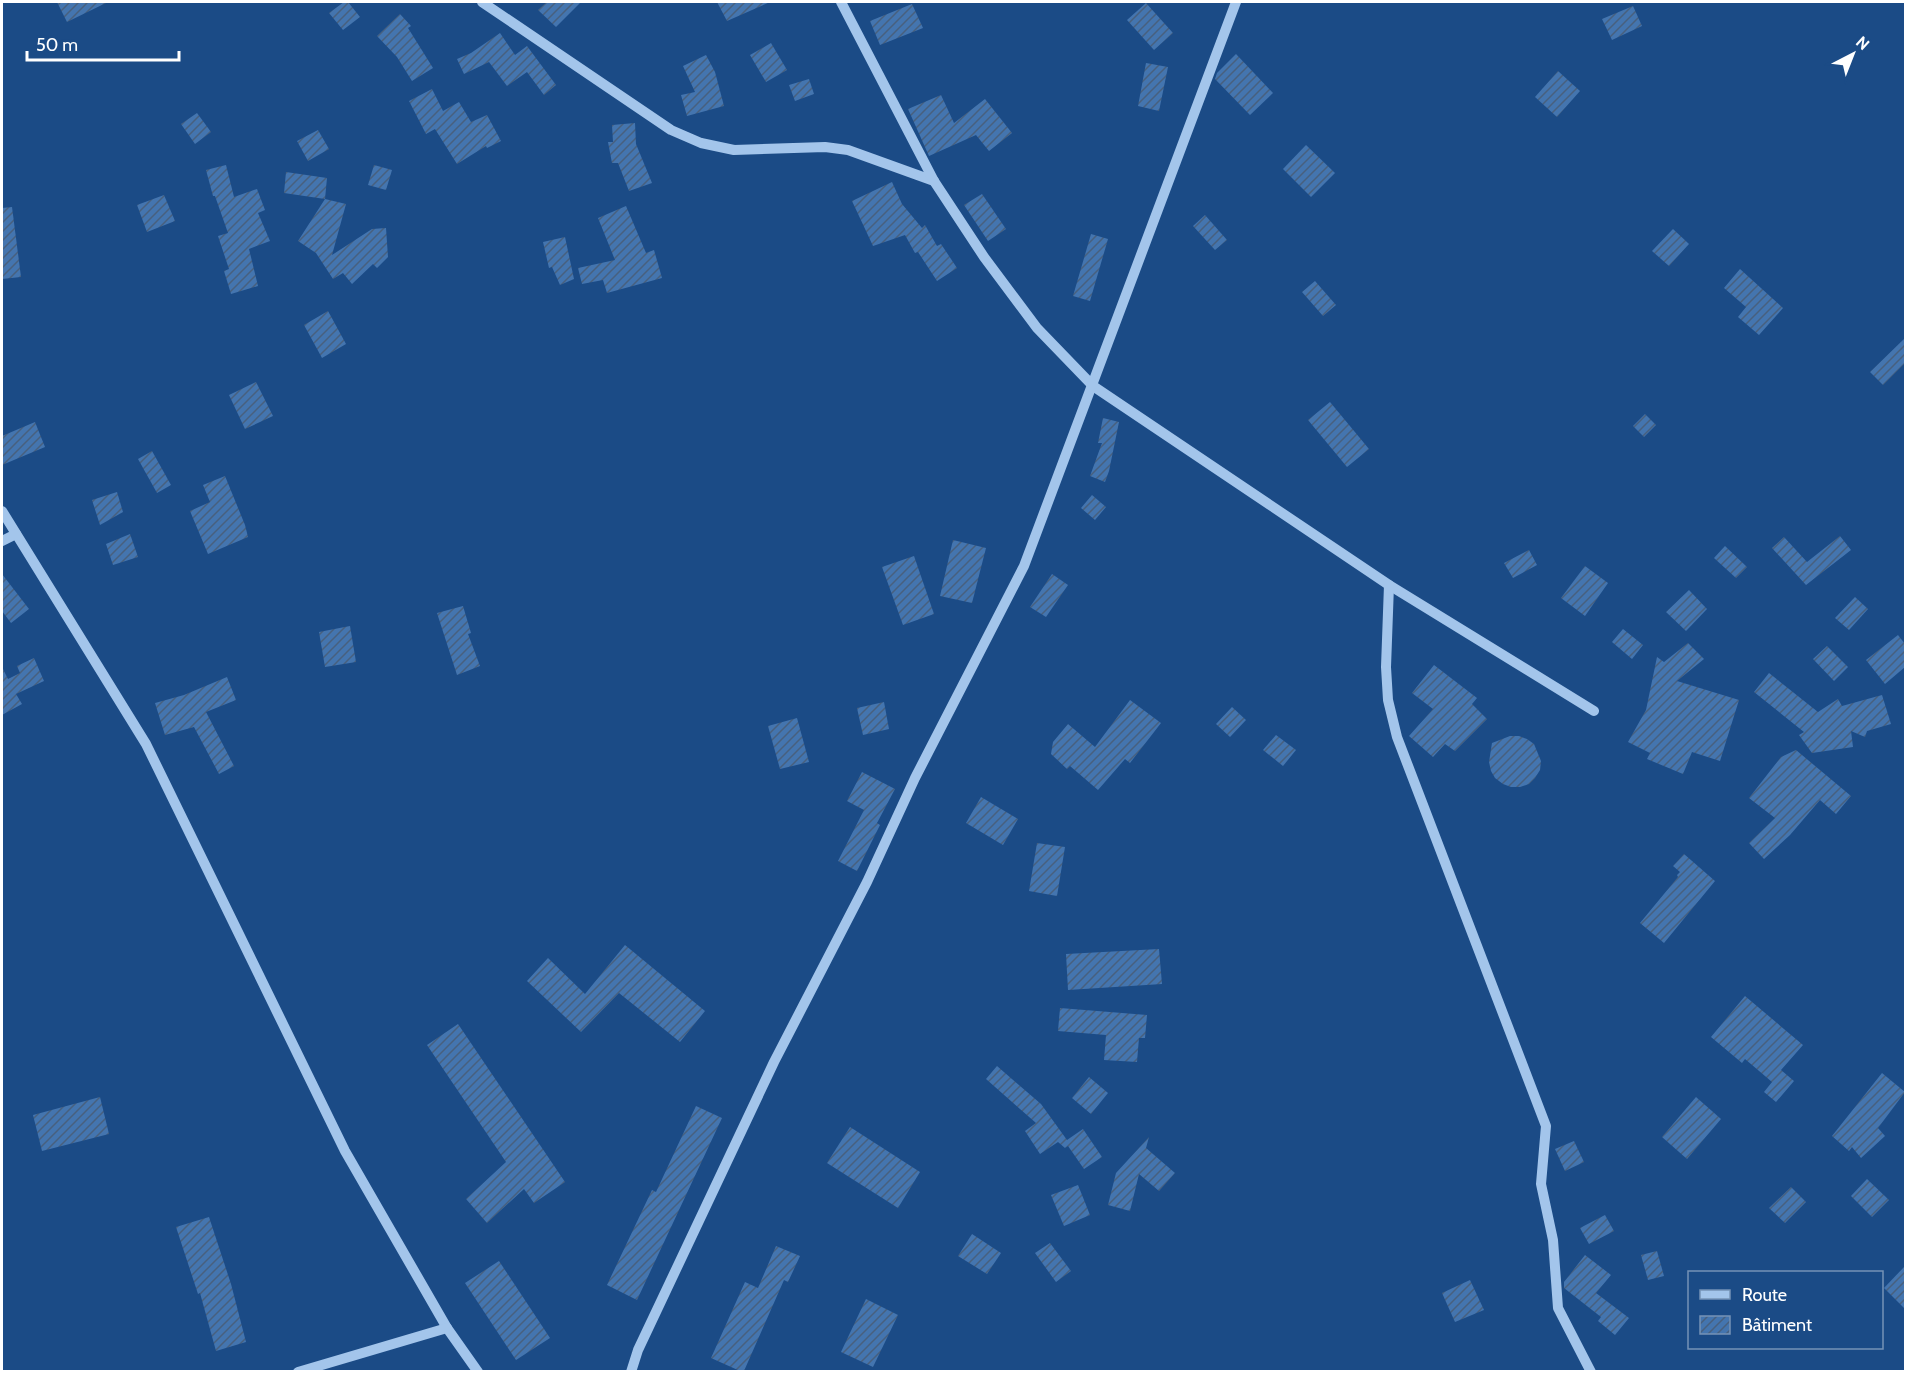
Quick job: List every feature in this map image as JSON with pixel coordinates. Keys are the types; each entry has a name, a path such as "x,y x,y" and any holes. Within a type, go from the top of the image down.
{"street":[{"path":"482,2 671,130 701,143 734,150 825,147 848,150 934,181"},
{"path":"841,2 934,181 984,257 1037,328 1093,386 1389,585 1594,711"},
{"path":"632,1371 638,1350 774,1062 867,882 915,778 1024,566 1236,2"},
{"path":"2,511 146,744 345,1151 447,1328 478,1371"},
{"path":"2,541 16,534"},
{"path":"1389,585 1386,667 1388,700 1395,728 1546,1125 1541,1184 1553,1240 1558,1308 1591,1371"},
{"path":"298,1371 447,1328"}],"building":[{"path":"57,2 108,2 67,22"},
{"path":"344,2 348,2 360,17 343,30 329,13"},
{"path":"547,2 581,2 556,27 538,10"},
{"path":"717,2 770,2 727,21"},
{"path":"1146,3 1173,33 1154,50 1127,20"},
{"path":"912,4 923,28 880,45 870,21"},
{"path":"1633,6 1642,26 1612,40 1602,19"},
{"path":"400,14 411,26 408,28 433,68 412,81 397,57 377,36"},
{"path":"500,33 515,55 527,46 556,85 544,95 527,72 507,86 489,62 464,74 457,59 471,53"},
{"path":"771,43 787,70 766,82 750,55"},
{"path":"1236,54 1273,93 1250,115 1215,79 1217,73"},
{"path":"706,55 715,72 724,106 687,116 681,95 695,92 683,66"},
{"path":"1146,63 1168,67 1159,111 1138,106"},
{"path":"1558,71 1580,91 1557,117 1535,97"},
{"path":"809,79 814,94 795,101 789,85"},
{"path":"432,89 443,111 459,102 471,122 487,115 501,141 487,148 486,146 457,164 435,129 426,134 409,101"},
{"path":"941,95 954,123 985,99 1012,133 989,151 976,135 929,156 908,109"},
{"path":"197,113 211,132 195,144 181,124"},
{"path":"635,123 636,144 652,183 629,191 618,163 612,163 608,142 613,142 612,125"},
{"path":"318,130 329,149 308,161 297,141"},
{"path":"1306,145 1335,173 1311,197 1283,169"},
{"path":"226,165 234,197 257,189 265,210 258,213 270,241 249,249 258,286 231,294 224,271 229,269 218,236 228,233 215,196 213,196 206,170"},
{"path":"374,165 392,170 386,190 368,185"},
{"path":"286,172 327,178 325,199 284,193"},
{"path":"892,182 902,204 922,228 925,225 937,246 941,244 957,268 937,281 918,252 915,253 905,235 873,246 852,201"},
{"path":"982,194 1006,229 988,241 964,205"},
{"path":"164,195 175,221 147,232 137,205"},
{"path":"325,199 346,204 332,255 372,229 386,228 388,257 377,268 373,264 352,284 343,273 333,279 316,253 298,241"},
{"path":"626,206 646,253 654,250 662,278 607,293 603,280 582,284 578,268 615,260 598,218"},
{"path":"12,207 21,277 2,279 2,208"},
{"path":"1205,215 1227,240 1215,250 1193,226"},
{"path":"1673,229 1689,244 1669,266 1652,251"},
{"path":"1091,234 1108,239 1090,301 1073,296"},
{"path":"565,237 574,279 560,285 552,267 549,268 543,242"},
{"path":"1740,269 1783,308 1759,335 1738,317 1746,307 1724,288"},
{"path":"1315,281 1336,305 1323,316 1302,292"},
{"path":"328,311 346,344 322,358 304,325"},
{"path":"1905,338 1905,363 1883,385 1870,372"},
{"path":"256,382 273,416 245,429 229,395"},
{"path":"1330,402 1369,449 1347,467 1308,420"},
{"path":"1645,414 1656,425 1644,437 1633,426"},
{"path":"1103,418 1119,422 1105,482 1090,476 1102,443 1098,443"},
{"path":"35,422 45,447 2,465 2,436"},
{"path":"152,451 171,485 157,493 138,459"},
{"path":"225,476 248,537 208,554 190,511 210,502 203,485"},
{"path":"117,492 123,512 100,525 92,500"},
{"path":"1092,495 1106,507 1095,520 1081,508"},
{"path":"130,534 138,557 113,565 106,544"},
{"path":"1840,536 1851,550 1806,585 1772,548 1784,537 1807,562"},
{"path":"953,540 986,548 972,603 940,596"},
{"path":"1725,546 1747,567 1736,578 1714,558"},
{"path":"1529,550 1537,565 1513,578 1504,563"},
{"path":"914,556 934,614 903,625 882,567"},
{"path":"1585,566 1608,583 1585,616 1561,598"},
{"path":"2,574 29,609 11,623 2,611"},
{"path":"1052,574 1068,585 1046,617 1030,607"},
{"path":"1689,590 1707,609 1686,631 1666,612"},
{"path":"1855,597 1868,609 1849,630 1835,618"},
{"path":"463,606 471,633 468,634 480,666 457,675 437,613"},
{"path":"350,626 356,662 325,667 319,632"},
{"path":"1623,629 1643,645 1632,659 1612,642"},
{"path":"1898,635 1905,644 1905,667 1885,684 1866,660"},
{"path":"1688,643 1704,659 1677,681 1739,700 1720,761 1692,752 1683,774 1647,759 1650,753 1628,742 1646,710 1657,657 1664,662"},
{"path":"1827,646 1848,667 1834,681 1813,659"},
{"path":"34,658 44,681 16,694 22,704 2,715 2,667 8,679 20,673 17,666"},
{"path":"1434,665 1477,698 1472,704 1487,719 1455,751 1445,744 1433,757 1409,736 1433,709 1412,693"},
{"path":"1769,673 1818,712 1838,699 1842,706 1882,695 1891,724 1867,731 1865,737 1851,731 1853,747 1812,753 1799,735 1804,732 1754,692"},
{"path":"227,677 236,700 206,712 234,766 219,774 194,727 165,735 155,703 184,695"},
{"path":"1130,700 1161,723 1130,763 1125,759 1098,790 1070,766 1067,769 1051,754 1053,742 1068,724 1095,747"},
{"path":"884,702 889,729 863,735 857,708"},
{"path":"1232,707 1246,720 1230,737 1216,724"},
{"path":"797,718 809,762 780,769 768,726"},
{"path":"1276,735 1296,750 1283,766 1263,750"},
{"path":"1510,736 1519,736 1534,744 1541,761 1540,770 1535,778 1529,784 1520,787 1511,787 1495,778 1489,762 1492,743"},
{"path":"1796,750 1851,796 1836,814 1820,800 1790,835 1764,859 1749,843 1775,818 1749,798 1781,757"},
{"path":"862,772 895,789 877,823 880,825 857,871 838,861 864,810 847,801"},
{"path":"981,797 1018,819 1003,845 966,823"},
{"path":"1037,843 1065,847 1057,896 1029,891"},
{"path":"1684,854 1715,881 1664,943 1640,923 1678,877 1680,872 1673,866"},
{"path":"625,945 705,1011 680,1042 619,993 581,1032 527,981 548,958 585,994"},
{"path":"1159,949 1162,984 1068,990 1066,954"},
{"path":"1745,996 1803,1045 1781,1070 1794,1081 1776,1102 1764,1092 1772,1082 1745,1059 1742,1063 1711,1037"},
{"path":"1060,1008 1147,1015 1145,1038 1139,1038 1137,1062 1104,1060 1106,1035 1058,1031"},
{"path":"458,1024 565,1182 534,1203 524,1189 487,1223 466,1199 506,1162 427,1045"},
{"path":"997,1066 1041,1104 1067,1140 1083,1129 1102,1157 1084,1169 1068,1146 1065,1148 1058,1142 1040,1154 1025,1131 1036,1123 986,1079"},
{"path":"1882,1073 1905,1092 1878,1128 1885,1136 1861,1158 1852,1147 1849,1151 1832,1136"},
{"path":"1089,1077 1108,1093 1091,1114 1072,1098"},
{"path":"100,1097 109,1134 42,1151 33,1115"},
{"path":"1696,1097 1721,1119 1687,1159 1662,1137"},
{"path":"696,1106 722,1118 637,1300 607,1285 652,1190 656,1192"},
{"path":"850,1127 920,1172 898,1208 827,1163"},
{"path":"1149,1137 1146,1148 1175,1173 1159,1191 1139,1174 1130,1211 1108,1205 1116,1173"},
{"path":"1574,1141 1584,1162 1565,1171 1555,1149"},
{"path":"1867,1179 1889,1200 1872,1217 1851,1196"},
{"path":"1078,1185 1090,1215 1064,1226 1051,1195"},
{"path":"1791,1187 1806,1202 1785,1223 1769,1208"},
{"path":"1605,1215 1614,1231 1589,1244 1580,1228"},
{"path":"209,1217 231,1284 246,1342 216,1351 200,1293 198,1294 176,1227"},
{"path":"972,1234 1001,1253 987,1274 958,1256"},
{"path":"1050,1243 1071,1271 1056,1282 1035,1253"},
{"path":"776,1246 800,1256 788,1282 784,1280 744,1371 740,1371 711,1358 745,1282 758,1288"},
{"path":"1657,1251 1664,1276 1648,1280 1641,1255"},
{"path":"1585,1255 1611,1275 1596,1293 1629,1318 1615,1335 1598,1321 1601,1317 1564,1288 1564,1282"},
{"path":"499,1261 550,1338 516,1360 465,1283"},
{"path":"1905,1266 1905,1309 1884,1288"},
{"path":"1470,1280 1484,1310 1455,1322 1442,1293"},
{"path":"866,1299 898,1315 873,1367 841,1352"}]}
